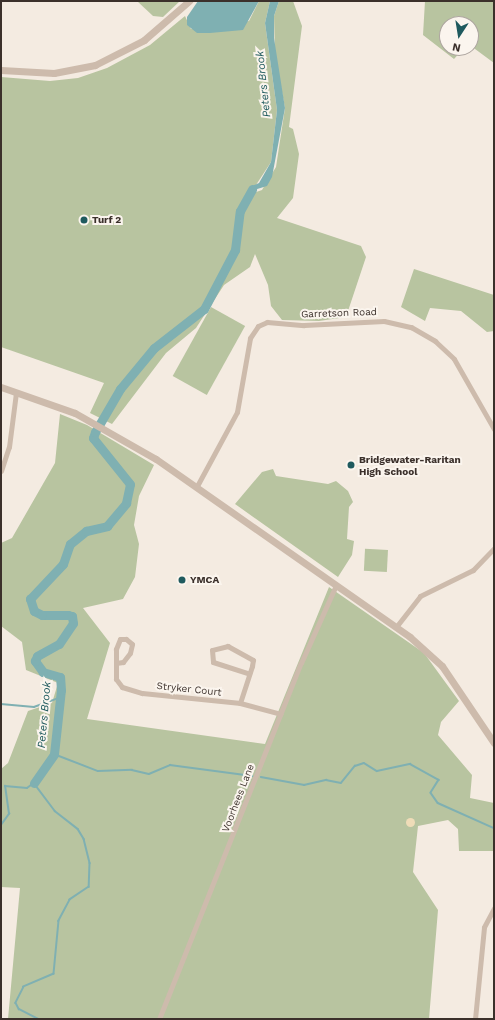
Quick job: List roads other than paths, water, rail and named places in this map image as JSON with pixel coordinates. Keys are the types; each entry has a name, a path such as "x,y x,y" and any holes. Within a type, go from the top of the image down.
{"street":[{"path":"1,70 47,73 95,65 144,40 189,1"},
{"name":"Garretson Road","path":"197,486 240,403 250,338 258,326 267,322 304,325 384,321 411,327 435,341 454,359 494,429"},
{"path":"1,387 87,418 110,431 197,486 396,627 438,661 494,742"},
{"path":"1,471 9,448 16,392"},
{"path":"396,627 420,596 473,570 494,548"},
{"name":"Voorhees Lane","path":"159,1019 281,714 336,585"},
{"name":"Stryker Court","path":"116,663 123,662 130,653 132,644 126,639 117,643 116,663 116,682 128,690 240,703 281,714"},
{"path":"240,703 249,674 253,660 243,652 223,646 212,650 213,662 249,674"},
{"path":"475,1019 484,927 494,908"}],"water":[{"path":"198,1 259,1 243,30 197,33 187,25 187,17"},
{"path":"270,1 279,1 274,16 274,38 285,108 272,177 267,186 254,190 248,199 250,187 259,183 271,162 277,110 265,23"}],"waterway":[{"name":"Peters Brook","path":"34,783 54,754 61,690 60,677 43,672 35,661 37,656 59,644 73,623 72,616 42,615 34,611 30,599 63,564 70,544 86,531 107,526 126,503 130,484 93,438 95,432 120,389 154,348 204,309 235,250 240,211 252,189"},
{"path":"1,704 34,707 59,698"},
{"path":"54,754 98,771 132,770 149,774 170,765 252,776"},
{"path":"261,777 304,785 326,780 341,783 355,766 364,763 377,771 410,764 439,780 431,793 438,803 494,828"},
{"name":"Peters Brook","path":"1,825 9,814 5,786 27,788 34,783 55,811 78,829 84,839 90,863 89,887 70,900 59,921 54,974 24,987 16,1003 19,1009 39,1019"}],"place":[{"name":"Turf 2","path":"84,220"},
{"name":"Bridgewater-Raritan High School","path":"351,465"},
{"name":"YMCA","path":"182,580"}]}
